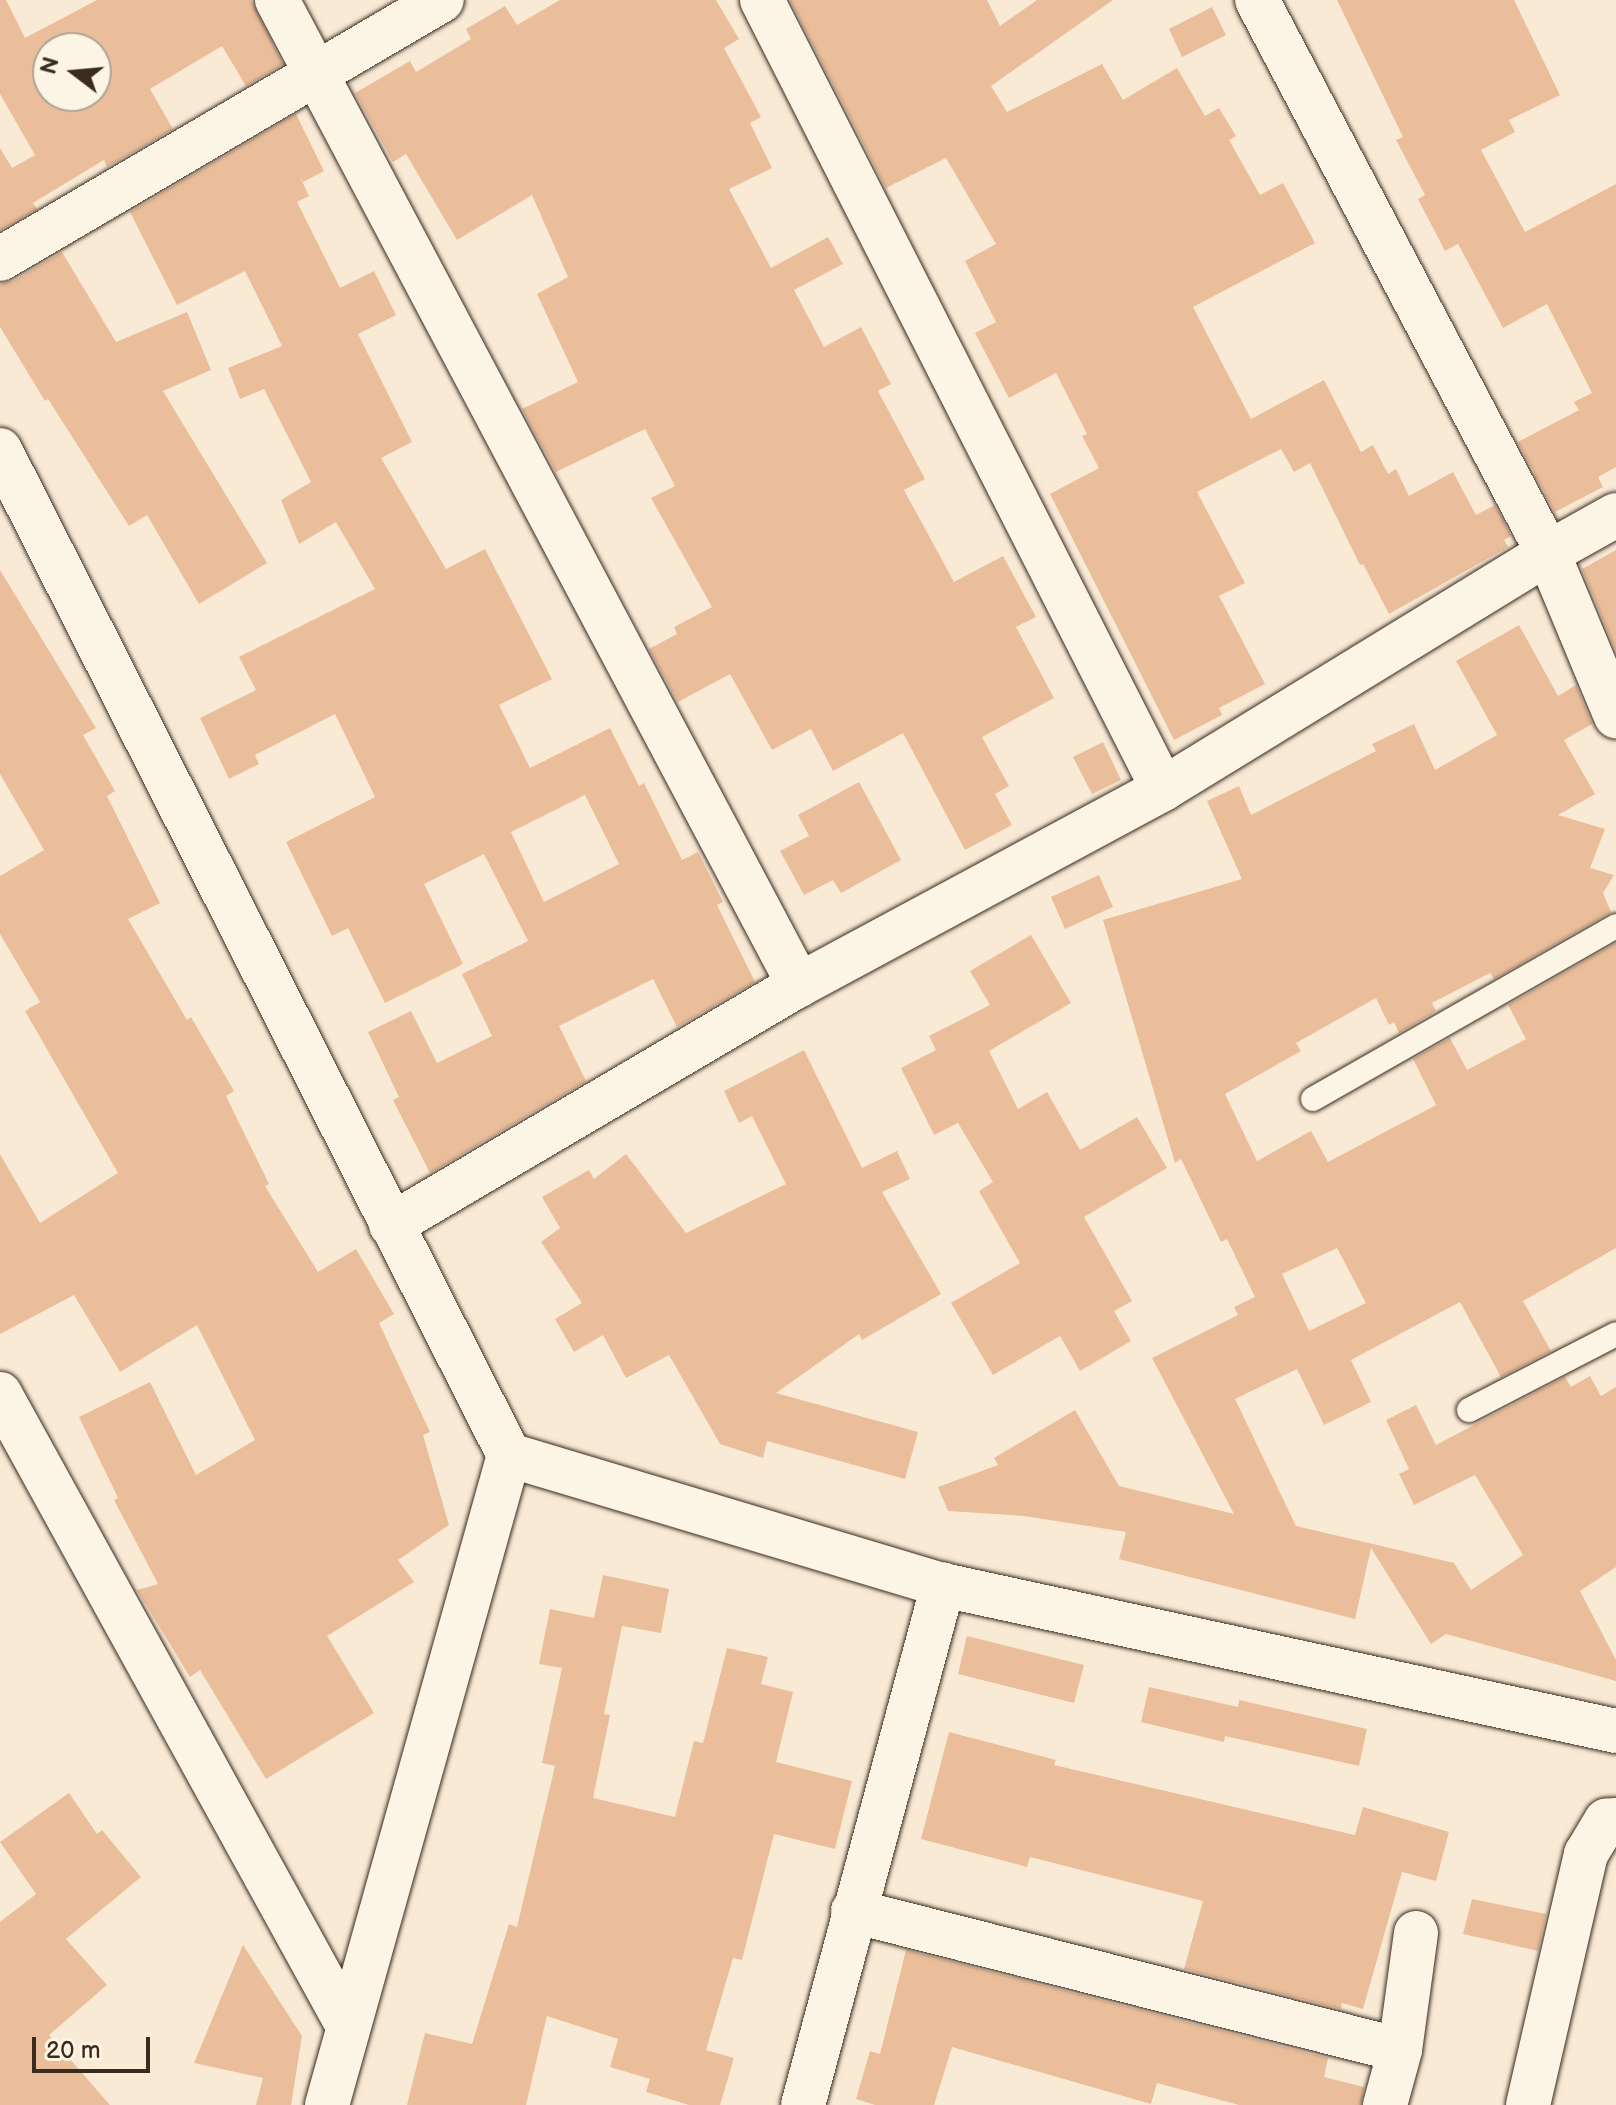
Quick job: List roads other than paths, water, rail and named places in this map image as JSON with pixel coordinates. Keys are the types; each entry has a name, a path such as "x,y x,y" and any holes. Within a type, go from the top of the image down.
{"street":[{"path":"277,0 799,985"},
{"path":"0,259 442,0"},
{"path":"762,0 1163,789"},
{"path":"1257,0 1548,553 1616,716"},
{"path":"0,450 509,1455 327,2105"},
{"path":"391,1225 799,985 1163,789 1548,553 1616,515"},
{"path":"0,1394 348,2026"},
{"path":"509,1455 943,1585 1616,1731"},
{"path":"803,2105 943,1585"},
{"path":"1528,2105 1586,1854 1606,1821 1616,1820"},
{"path":"853,1911 1400,2050"},
{"path":"1385,2105 1400,2050 1416,1933"}],"lane":[{"path":"1313,1099 1616,926"},
{"path":"1469,1410 1616,1334"}]}
